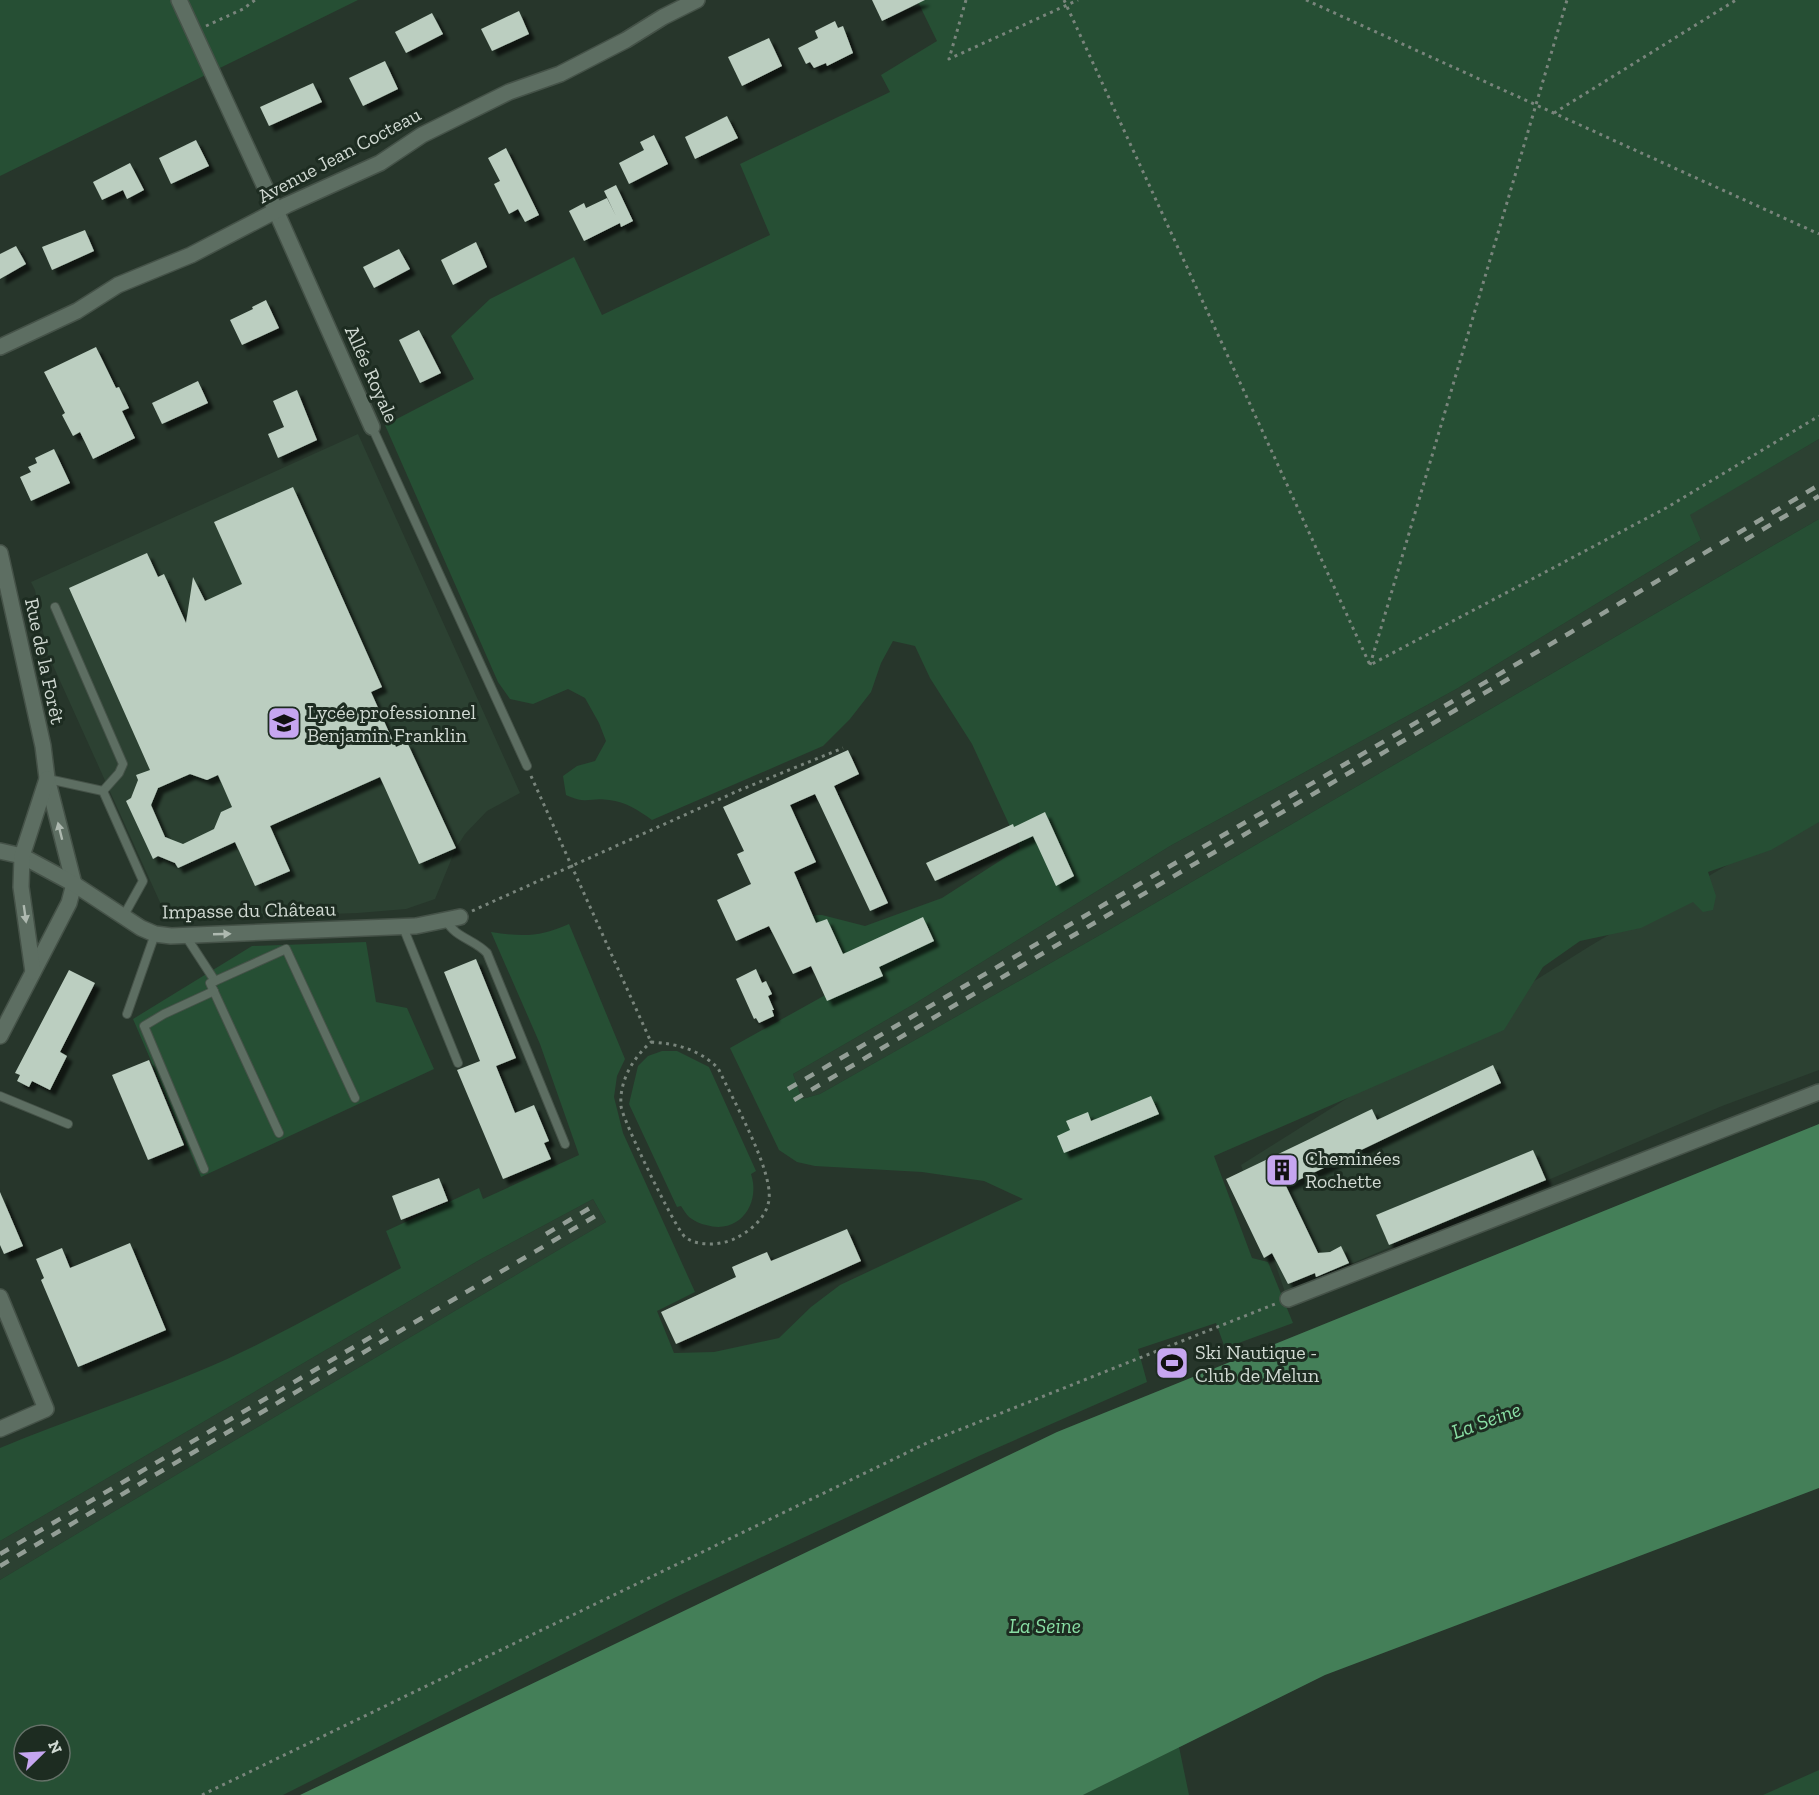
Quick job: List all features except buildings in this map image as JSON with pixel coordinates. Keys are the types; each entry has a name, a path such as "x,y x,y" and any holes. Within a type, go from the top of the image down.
{"street":[{"name":"Allée Royale","path":"179,0 372,427"},
{"name":"Avenue Jean Cocteau","path":"0,347 77,311 118,285 191,255 329,185 380,163 422,135 509,92 560,74 697,0"},
{"name":"Rue de la Forêt","path":"0,552 41,737 47,778 74,884"},
{"name":"Rue de la Forêt","path":"33,972 21,887 22,856 47,778"},
{"path":"0,851 22,856"},
{"name":"Impasse du Château","path":"22,856 74,884 123,917 155,934 185,935 403,927 453,919"},
{"path":"0,1036 69,903 74,884"},
{"path":"1288,1299 1819,1092"},
{"path":"0,1297 46,1409 0,1429"}],"lane":[{"name":"Allée Royale","path":"372,427 527,766"},
{"path":"55,607 123,764 119,773 103,791"},
{"path":"47,778 103,791"},
{"path":"103,791 143,880 123,917"},
{"path":"453,919 451,930 479,945 487,953 565,1144"},
{"path":"403,927 458,1063"},
{"path":"128,1014 155,934"},
{"path":"185,935 215,981"},
{"path":"279,1133 210,983 286,949 356,1098"},
{"path":"204,1169 144,1026 214,991"},
{"path":"0,1096 68,1124"}],"path":[{"path":"194,32 243,9 255,0"},
{"path":"966,0 949,59 1078,0"},
{"path":"1064,0 1370,665"},
{"path":"1306,0 1819,234"},
{"path":"1370,665 1567,0"},
{"path":"1554,113 1736,0"},
{"path":"1370,665 1666,508 1819,416"},
{"path":"453,919 740,790 843,748"},
{"path":"527,766 651,1042"},
{"path":"651,1042 693,1050 709,1059 718,1068 766,1170 769,1200 760,1220 743,1235 723,1244 702,1243 685,1237 668,1213 621,1107 624,1082 631,1064 651,1042"},
{"path":"202,1795 931,1441 1288,1299"}],"shaded area":[{"path":"0,0 358,0 0,176"},
{"path":"917,0 1819,0 1819,439 1690,515 1701,540 1458,688 1170,846 914,1004 793,1074 802,1099 820,1094 1107,931 1819,519 1819,822 1771,850 1708,872 1716,896 1713,910 1703,912 1693,902 1641,928 1580,941 1543,967 1504,1030 1214,1156 1252,1258 1268,1262 1293,1323 1225,1348 1216,1323 1138,1349 1147,1382 981,1455 674,1598 283,1795 0,1795 0,1580 606,1222 593,1199 481,1259 0,1541 0,1448 197,1372 275,1336 401,1268 386,1231 479,1188 483,1199 579,1155 540,1044 491,932 531,935 569,924 625,1059 617,1076 614,1097 623,1133 695,1292 657,1311 674,1353 714,1352 779,1338 811,1307 840,1285 1023,1199 984,1181 922,1172 815,1166 797,1162 779,1150 730,1048 829,993 795,916 822,915 865,926 942,898 1020,848 972,744 930,678 915,646 893,641 881,663 871,692 850,719 823,746 652,820 637,810 615,801 579,800 566,795 563,776 577,766 595,761 606,741 599,723 585,698 568,689 533,704 510,699 498,682 385,425 474,379 451,336 490,299 574,257 602,315 770,235 740,164 890,92 881,75 937,41"},
{"name":"Lycée professionnel Benjamin Franklin","path":"358,434 520,793 487,811 465,834 456,848 435,899 406,909 358,913 168,920 47,652 35,590 31,582"},
{"path":"1819,439 1819,519 1107,931 820,1094 802,1099 793,1074 914,1004 1170,846 1458,688 1701,540 1689,515"},
{"path":"1819,811 1819,1070 1722,1106 1285,1292 1241,1165 1590,946"},
{"path":"366,942 376,1002 407,1008 434,1069 201,1177 133,1019 252,946"},
{"path":"662,1051 677,1051 709,1067 756,1171 751,1174 753,1196 750,1206 737,1221 728,1225 718,1227 702,1224 689,1217 681,1206 677,1207 629,1104 638,1066 648,1056"},
{"path":"593,1199 606,1222 0,1580 0,1541 481,1259"},
{"name":"Ski Nautique - Club de Melun","path":"1184,1351 1189,1362 1159,1374 1155,1363"},
{"path":"1179,1747 1189,1795 1083,1795"},
{"path":"1819,1770 1819,1795 1763,1795"}],"water":[{"name":"La Seine","path":"1819,1124 1819,1488 1325,1675 1083,1795 300,1795 1057,1432"}],"railway":[{"path":"788,1089 1819,485"},
{"path":"1745,540 1819,496"},
{"path":"794,1100 1510,678"},
{"path":"546,1234 595,1205"},
{"path":"0,1566 599,1214"},
{"path":"0,1554 383,1330"}],"place":[{"name":"Lycée professionnel Benjamin Franklin","path":"284,723"},
{"name":"Cheminées Rochette","path":"1282,1170"},
{"name":"Ski Nautique - Club de Melun","path":"1172,1363"}]}
